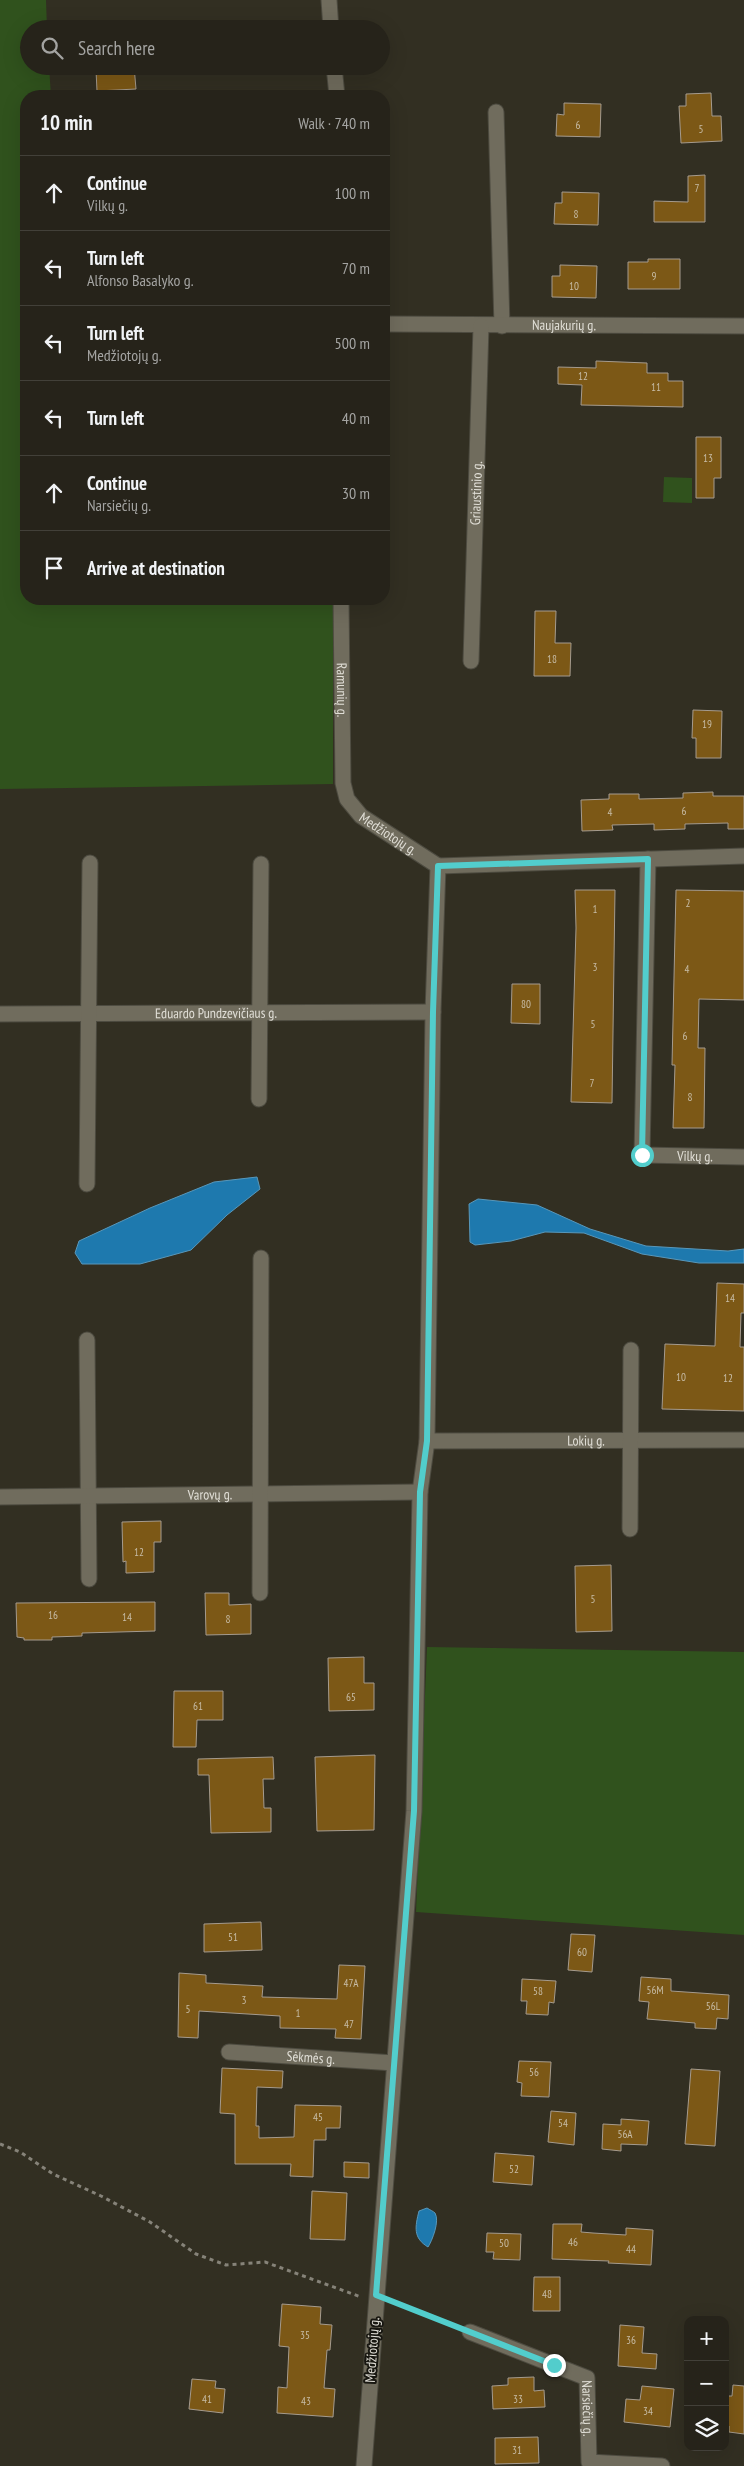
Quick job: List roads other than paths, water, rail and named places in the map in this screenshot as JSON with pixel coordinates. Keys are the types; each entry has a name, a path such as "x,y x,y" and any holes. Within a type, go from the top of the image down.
{"street":[{"path":"329,0 330,20"},
{"path":"335,75 336,90"},
{"path":"496,112 502,326"},
{"name":"Naujakurių g.","path":"390,324 744,326"},
{"name":"Griaustinio g.","path":"472,661 480,326"},
{"name":"Ramunių g.","path":"341,605 342,783"},
{"name":"Medžiotojų g.","path":"342,783 348,800 361,816 438,866 433,1012 427,1441 420,1492 414,1811 364,2466"},
{"path":"438,866 744,856"},
{"name":"Vilkų g.","path":"648,859 642,1155 744,1157"},
{"path":"87,1184 90,863"},
{"path":"259,1099 261,864"},
{"name":"Eduardo Pundzevičiaus g.","path":"0,1014 433,1012"},
{"path":"260,1593 261,1258"},
{"path":"87,1340 89,1579"},
{"path":"630,1529 631,1350"},
{"name":"Lokių g.","path":"427,1441 744,1440"},
{"name":"Varovų g.","path":"0,1497 88,1494 420,1492"},
{"name":"Sėkmės g.","path":"229,2052 394,2063"},
{"name":"Narsiečių g.","path":"470,2332 586,2378 589,2462 662,2466"}],"water":[{"path":"257,1177 260,1189 227,1215 191,1250 140,1264 82,1264 75,1253 79,1241 150,1208 214,1182"},
{"path":"478,1199 537,1205 590,1229 646,1246 728,1251 744,1249 744,1263 699,1263 642,1254 584,1233 545,1232 511,1241 475,1245 470,1242 469,1204"},
{"path":"427,2208 435,2213 437,2221 428,2247 423,2244 416,2232 419,2211"}]}
